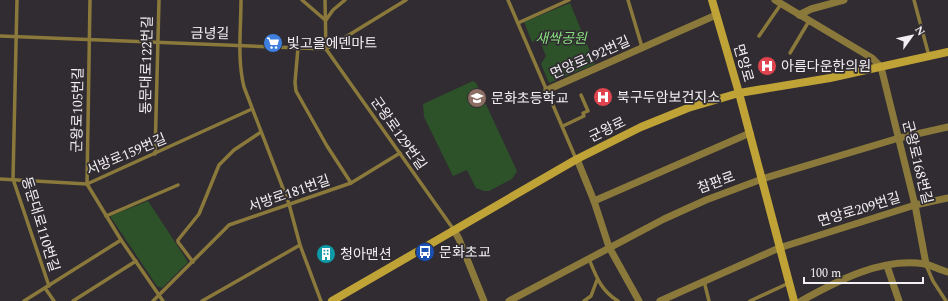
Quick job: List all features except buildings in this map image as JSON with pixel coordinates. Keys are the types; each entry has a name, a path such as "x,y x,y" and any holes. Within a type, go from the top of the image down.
{"main road":[{"name":"면앙로","path":"712,0 750,133 794,301"},
{"name":"군왕로","path":"332,301 576,159 641,127 688,108 739,93 881,67 948,52"}],"street":[{"path":"799,15 811,9 842,0"},
{"path":"778,2 872,58 881,67"},
{"name":"면앙로192번길","path":"547,90 716,15"},
{"name":"군왕로168번길","path":"881,67 915,205 926,264"},
{"name":"참판로","path":"509,301 687,208 762,180 899,138 948,127"},
{"path":"594,201 671,166 750,133"},
{"path":"576,159 594,201 610,247 639,301"},
{"name":"면앙로209번길","path":"779,248 915,205 948,198"},
{"path":"454,230 484,301"},
{"path":"660,301 779,248"},
{"path":"800,301 854,275 887,266 904,263 926,264 948,272"},
{"path":"887,266 899,301"}],"lane":[{"name":"동문대로110번길","path":"17,0 13,179 47,287 54,301"},
{"name":"군왕로105번길","path":"87,184 90,0"},
{"name":"동문대로122번길","path":"155,154 159,0"},
{"path":"241,0 240,45 242,77 252,109 289,204 300,245 321,301"},
{"path":"302,0 324,21"},
{"path":"325,0 324,21 326,49 406,0"},
{"path":"324,21 333,10 345,0"},
{"path":"508,0 576,159"},
{"path":"518,23 569,0"},
{"name":"면앙로192번길","path":"628,0 642,48"},
{"path":"914,0 929,56"},
{"path":"759,36 778,2"},
{"path":"790,53 809,21"},
{"name":"금녕길","path":"0,36 16,38 326,49"},
{"path":"298,48 295,82 296,91 327,146 351,183"},
{"name":"군왕로129번길","path":"326,49 454,230"},
{"path":"563,126 584,116 583,113 588,111 581,95"},
{"name":"서방로159번길","path":"0,179 87,184 252,109"},
{"path":"193,262 178,240 200,214 216,171 224,159 246,141 261,132"},
{"name":"서방로181번길","path":"153,301 229,225 351,183 400,153"},
{"path":"87,184 106,216 163,301"},
{"path":"106,216 178,185"},
{"path":"24,301 122,240"},
{"path":"202,301 300,245"},
{"path":"589,258 597,280 606,292 618,301"},
{"path":"73,301 136,261"},
{"path":"926,264 933,281 946,301"},
{"path":"584,301 590,296 597,280"},
{"path":"704,281 709,301"},
{"path":"750,301 789,283"}],"green space":[{"name":"새싹공원","path":"570,3 595,64 549,83 541,64 546,56 539,39 532,42 524,22"},
{"path":"473,81 476,83 517,171 512,179 489,191 476,188 467,170 453,176 424,117 423,104"},
{"path":"148,201 188,262 162,288 157,286 110,216"}],"place":[{"name":"빛고을에덴마트","path":"273,43"},
{"name":"아름다운한의원","path":"767,66"},
{"name":"북구두암보건지소","path":"603,97"},
{"name":"문화초등학교","path":"477,98"},
{"name":"문화초교","path":"425,252"},
{"name":"청아맨션","path":"326,254"}]}
